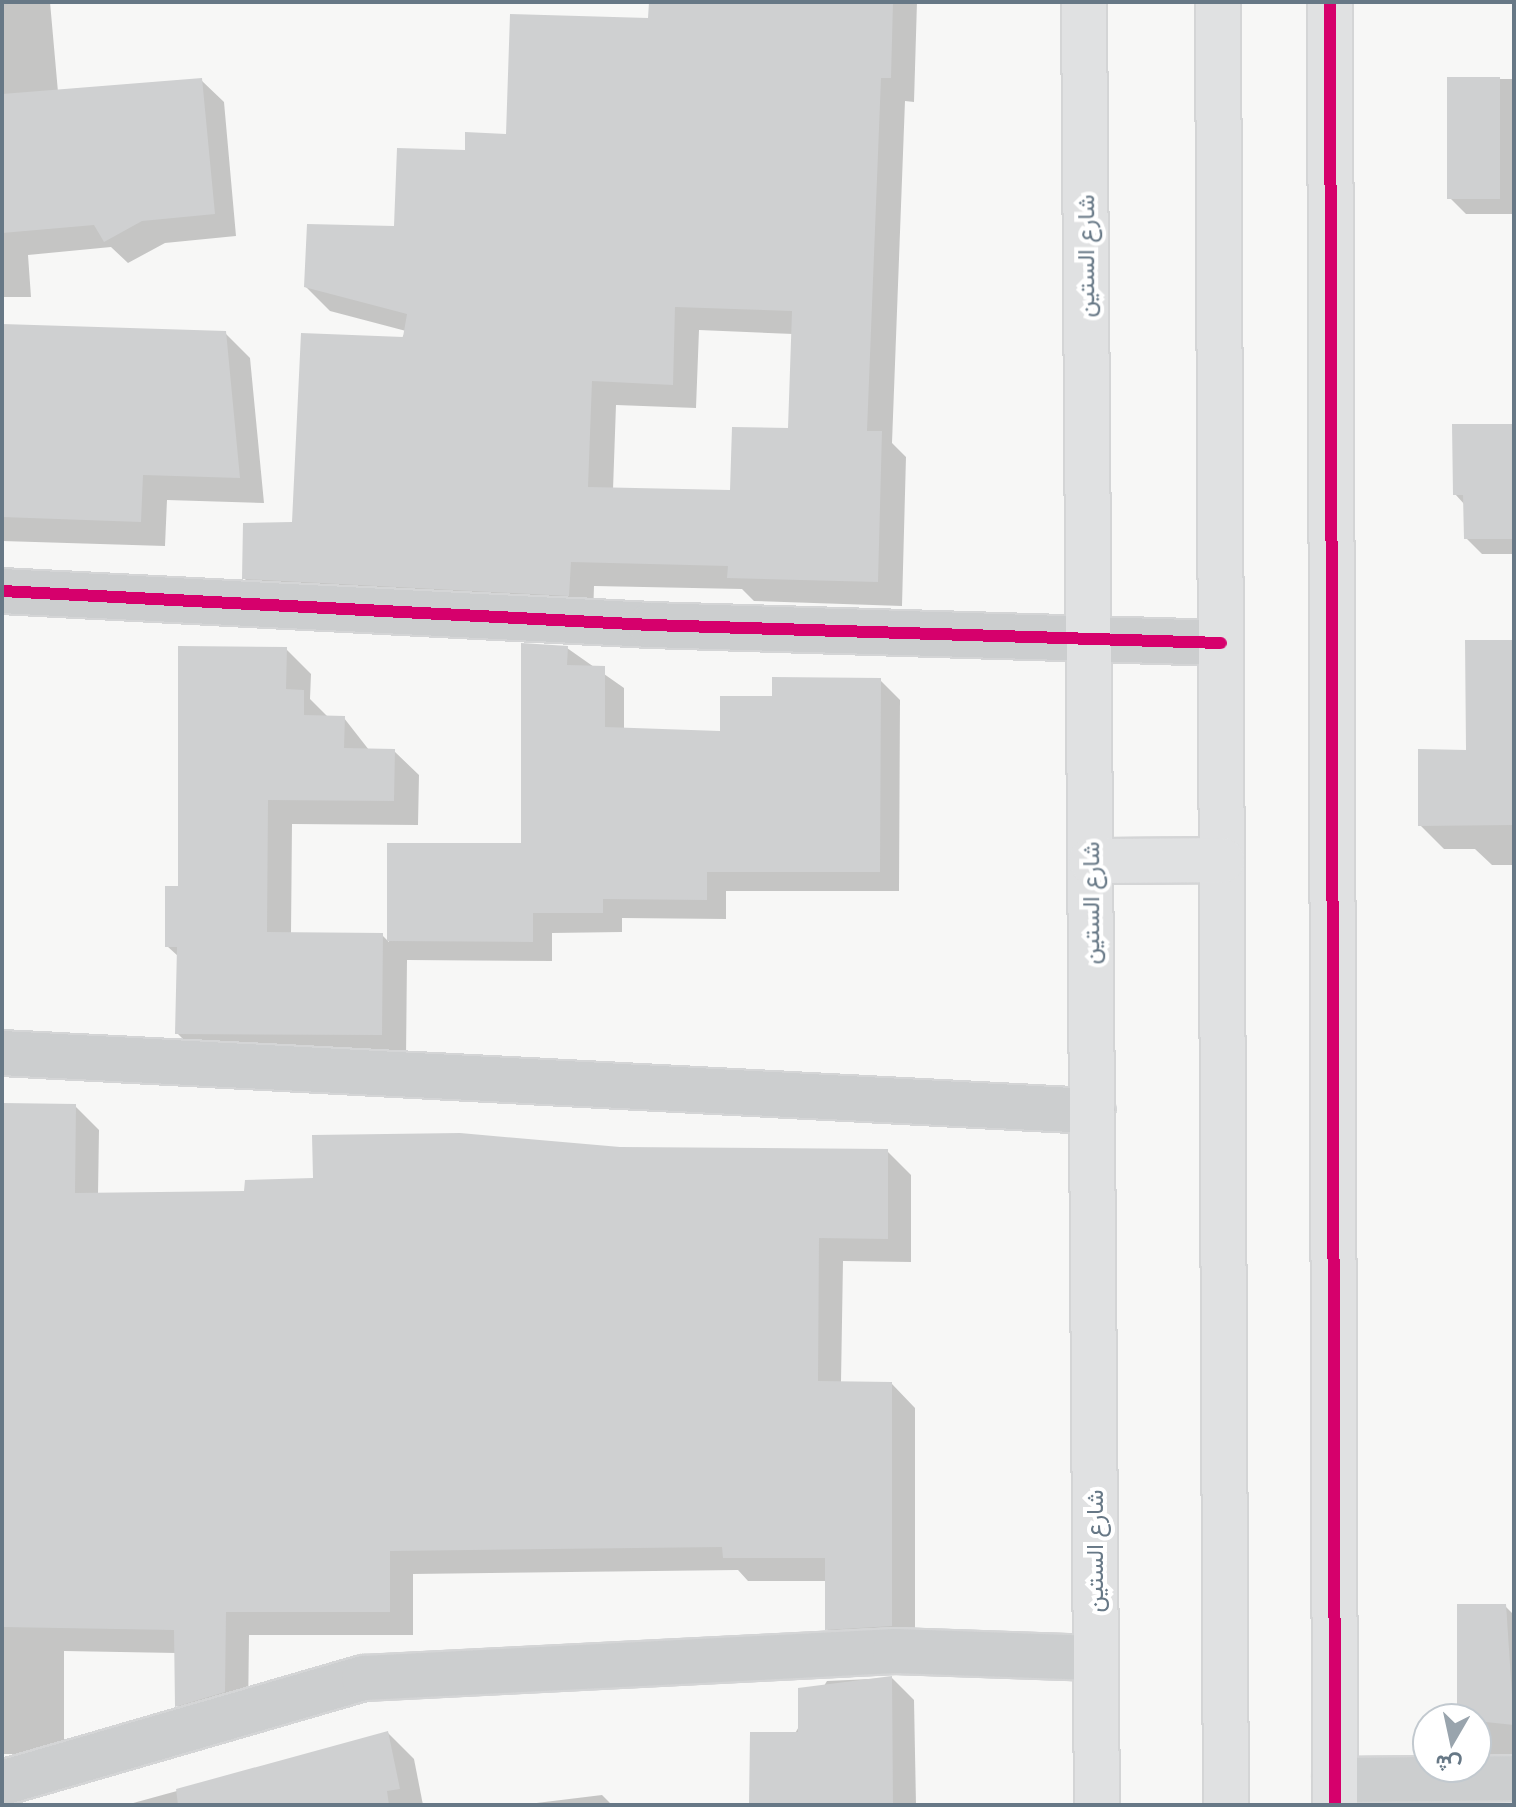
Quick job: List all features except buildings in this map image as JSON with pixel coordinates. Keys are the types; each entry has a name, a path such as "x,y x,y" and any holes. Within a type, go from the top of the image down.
{"main road":[{"name":"شارع الستين","path":"1084,2 1097,1805"},
{"path":"1218,2 1226,1805"},
{"path":"1330,2 1335,1792"},
{"path":"1091,861 1222,860"}],"street":[{"path":"2,591 651,625 1221,643"},
{"path":"2,1053 1092,1111"},
{"path":"2,1783 364,1678 895,1651 1096,1658"},
{"path":"1335,1792 1514,1778"}],"cycle path":[{"path":"1330,2 1335,1805"},
{"path":"2,591 651,625 1221,643"}]}
